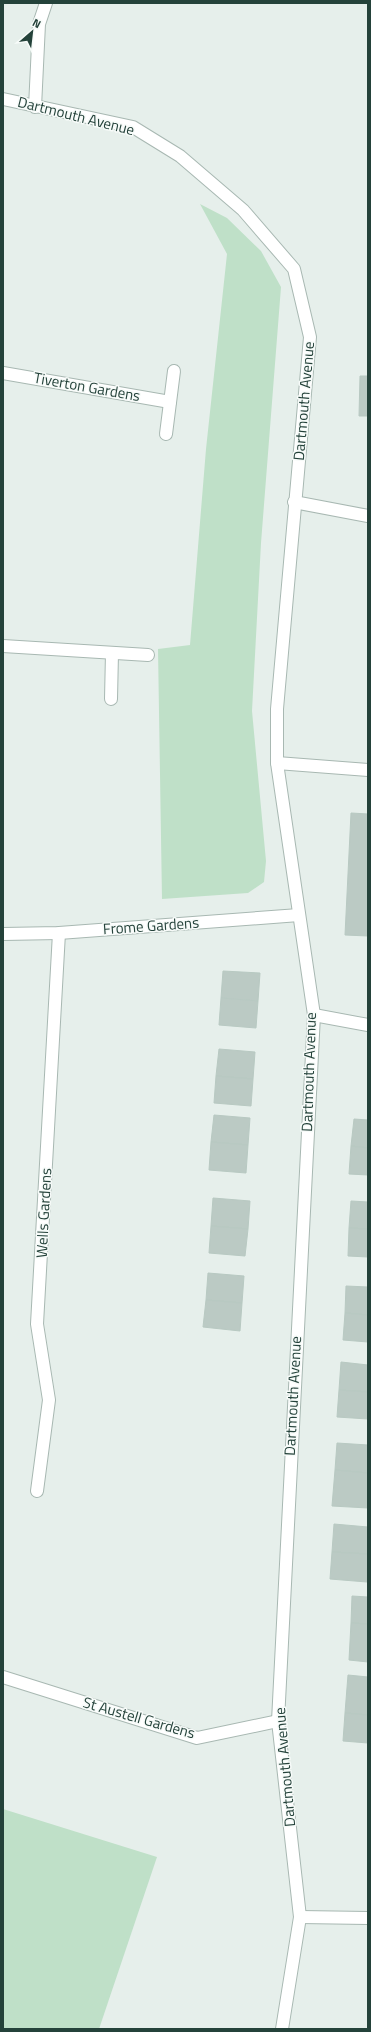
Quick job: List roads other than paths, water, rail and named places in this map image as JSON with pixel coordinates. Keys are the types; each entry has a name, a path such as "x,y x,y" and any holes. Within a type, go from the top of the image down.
{"street":[{"path":"34,107 39,24 46,3"},
{"name":"Dartmouth Avenue","path":"3,99 34,107 133,127 180,156 243,210 294,270 310,337 294,502 277,709 277,763 314,1014 278,1721 300,1917 282,2029"},
{"path":"166,434 174,371"},
{"name":"Tiverton Gardens","path":"3,373 170,402"},
{"path":"294,502 368,516"},
{"path":"3,646 148,655"},
{"path":"111,699 112,653"},
{"path":"277,763 368,770"},
{"name":"Frome Gardens","path":"3,934 59,933 300,914"},
{"name":"Wells Gardens","path":"37,1491 50,1400 37,1324 59,933"},
{"path":"314,1014 368,1025"},
{"name":"St Austell Gardens","path":"3,1677 197,1738 278,1721"},
{"path":"300,1917 368,1918"}]}
